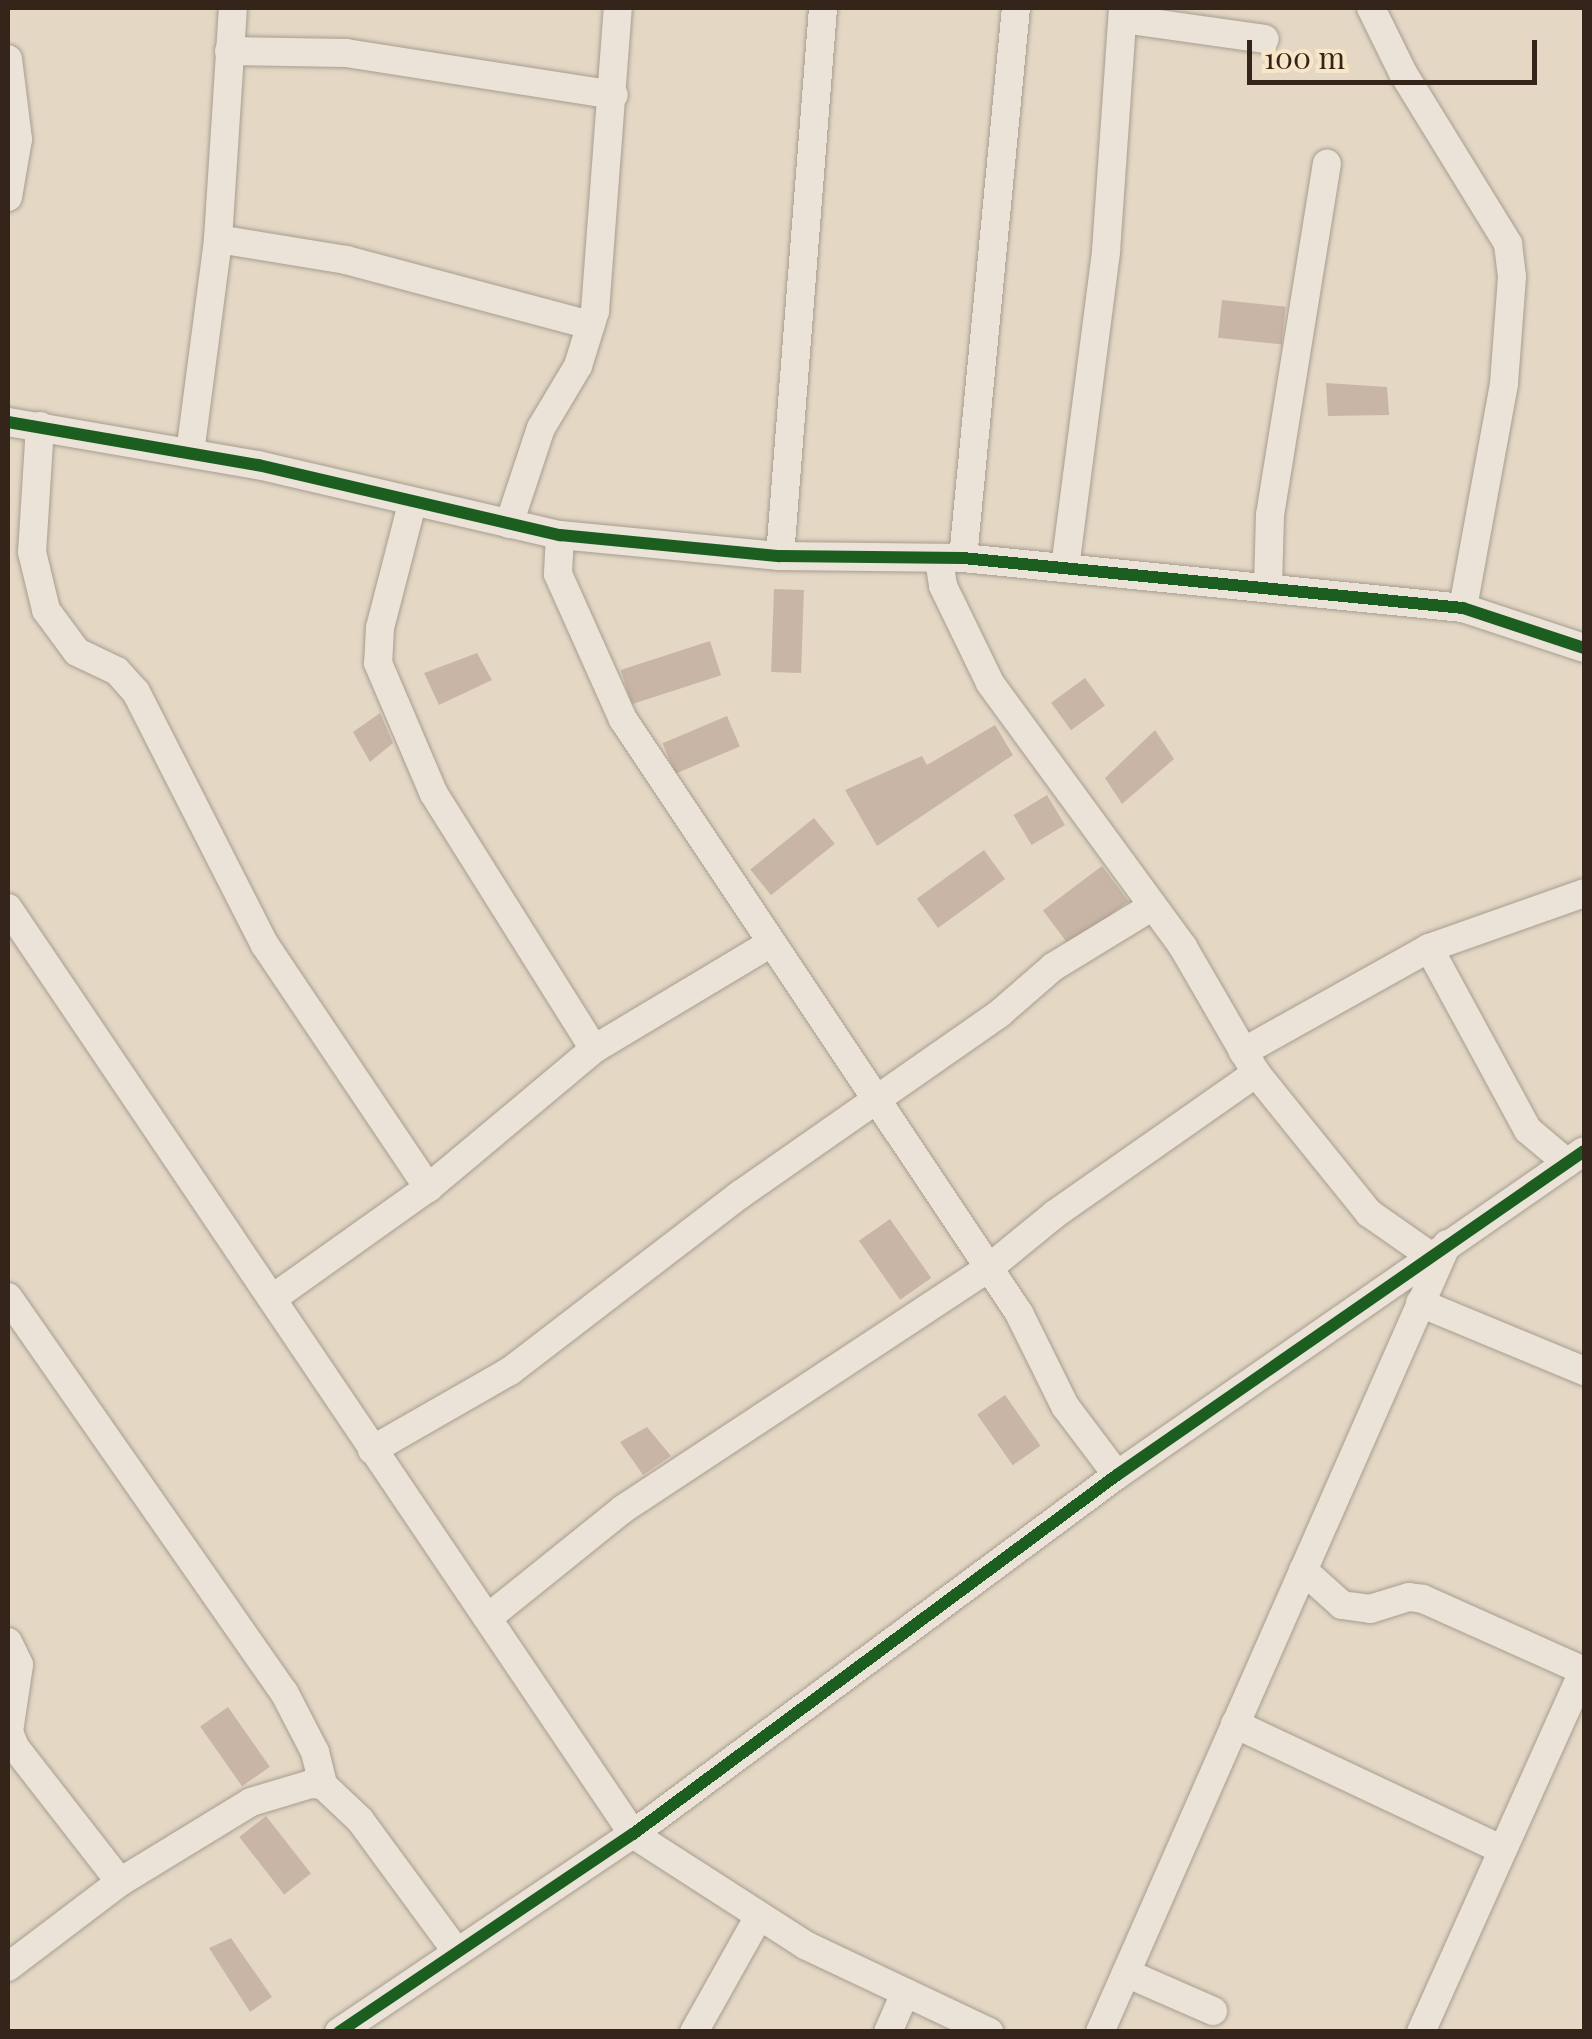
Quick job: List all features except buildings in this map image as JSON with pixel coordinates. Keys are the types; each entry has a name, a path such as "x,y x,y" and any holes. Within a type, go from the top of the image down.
{"street":[{"path":"190,453 218,239 233,8"},
{"path":"509,524 540,428 578,366 590,325 614,95 618,8"},
{"path":"780,556 823,8"},
{"path":"1016,8 951,559 964,637 990,683 1153,906 1249,1062 1369,1213 1438,1249"},
{"path":"1371,8 1403,73 1508,244 1512,276 1504,384 1464,608"},
{"path":"1065,568 1106,250 1124,14 1265,40"},
{"path":"228,51 346,53 614,95"},
{"path":"8,59 18,139 8,197"},
{"path":"1268,586 1270,515 1326,164"},
{"path":"218,239 346,260 590,325"},
{"path":"8,422 190,453 560,535 780,556 951,559 1268,586 1464,608 1584,648"},
{"path":"40,426 32,552 46,610 76,652 118,671 136,692 264,945 428,1188"},
{"path":"412,504 380,628 378,663 434,794 594,1048"},
{"path":"560,535 558,574 623,718 990,1268 1065,1406 1116,1475"},
{"path":"490,1616 655,1486 990,1268 1249,1062 1429,948 1584,893"},
{"path":"372,1450 510,1371 741,1194 879,1102 1052,967 1153,906"},
{"path":"8,908 372,1450 490,1616 632,1834 759,1916 904,1993 989,2032"},
{"path":"273,1298 428,1188 546,1095 594,1048 771,944"},
{"path":"339,2032 632,1834 1116,1475 1576,1157 1528,1130 1429,948"},
{"path":"1100,2032 1420,1302 1438,1249"},
{"path":"8,1297 284,1692 315,1752 323,1785 400,1866 458,1952"},
{"path":"1420,1302 1584,1371"},
{"path":"1303,1570 1342,1605 1370,1609 1409,1597 1423,1599 1584,1670 1499,1848 1420,2032"},
{"path":"8,1642 19,1666 10,1720 15,1747 120,1882"},
{"path":"1235,1724 1499,1848"},
{"path":"8,1967 120,1882 250,1802 289,1787 323,1785"},
{"path":"694,2032 759,1916"},
{"path":"1126,1973 1214,2011"},
{"path":"888,2032 904,1993"}],"cycle path":[{"path":"8,422 258,465 560,535 780,556 963,558 1463,608 1584,648"},
{"path":"339,2032 633,1834 1117,1475 1584,1151"}]}
